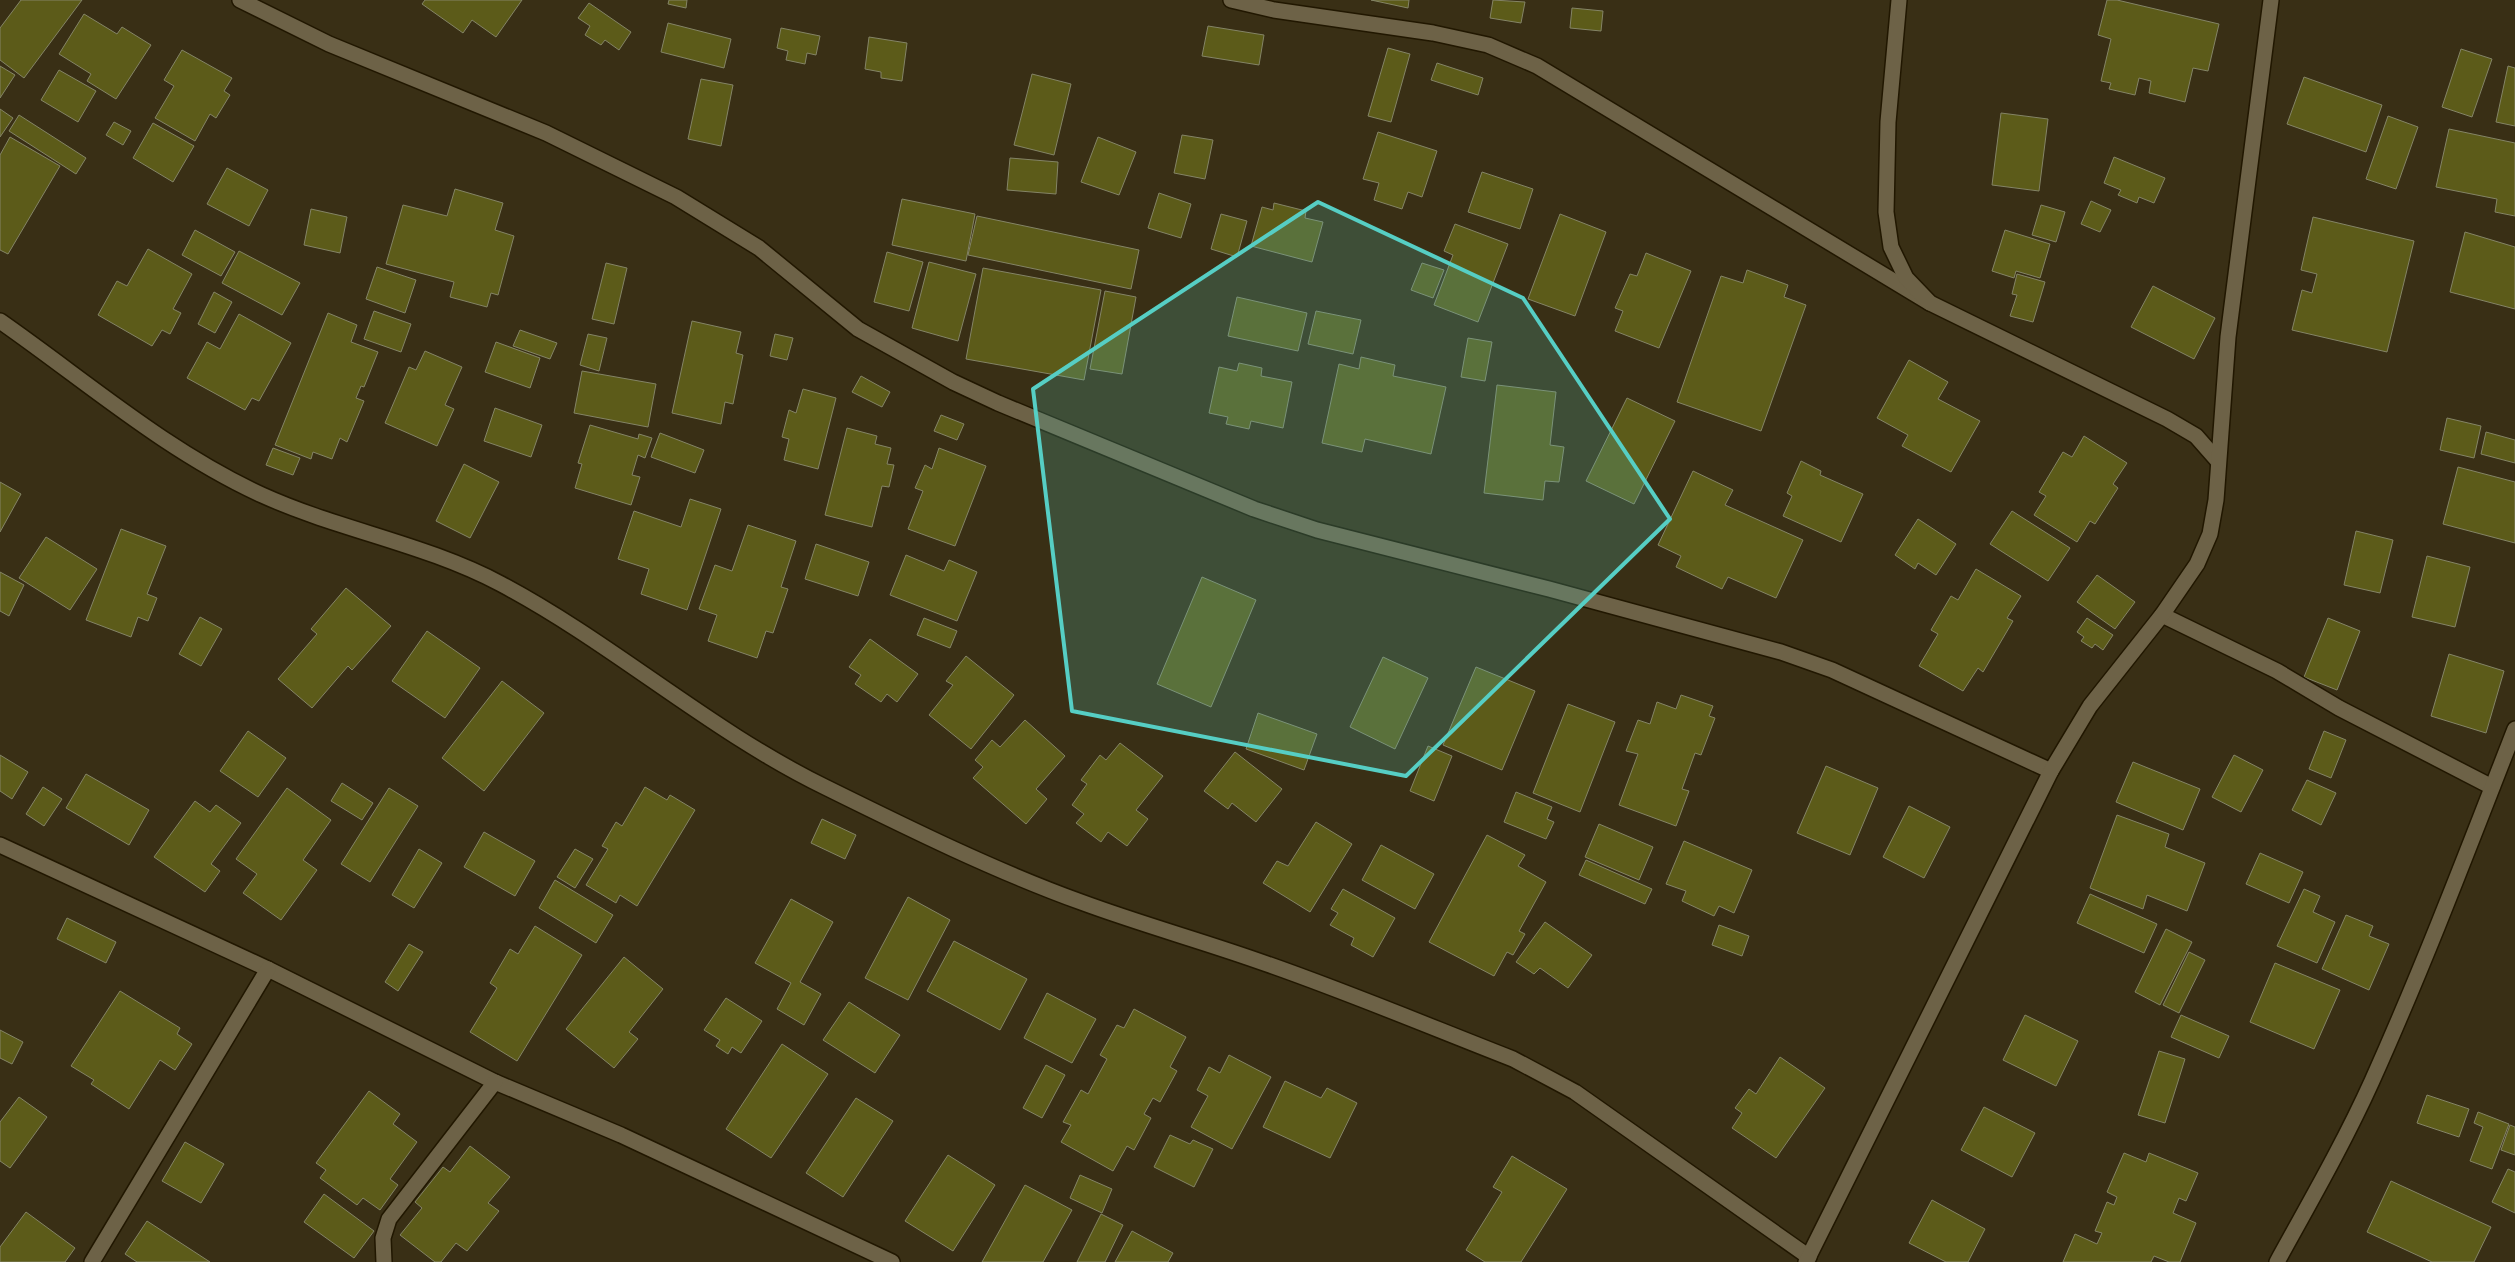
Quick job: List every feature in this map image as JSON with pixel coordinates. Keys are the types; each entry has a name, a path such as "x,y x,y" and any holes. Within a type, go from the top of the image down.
{"street":[{"path":"240,0 329,44 546,133 676,197 758,248 858,329 953,382 998,403 1254,510 1317,530 1549,588 1798,658 1832,670 2051,771"},
{"path":"1231,0 1274,10 1442,35 1488,45 1537,66 1930,303 2167,419 2196,436 2218,461"},
{"path":"1898,0 1888,122 1886,212 1891,247 1906,278 1930,303"},
{"path":"0,321 194,460 262,495 333,523 448,560 500,583 590,638 743,742 822,786 978,858 1079,901 1286,971 1513,1059 1544,1075 1575,1092 1808,1260 2051,771 2090,706 2162,615 2197,564 2210,534 2216,500 2228,337 2270,0"},
{"path":"2162,615 2277,671 2338,708 2492,787"},
{"path":"2277,1262 2371,1082 2410,994 2515,729"},
{"path":"0,845 268,968 495,1082 622,1135 892,1262"},
{"path":"92,1262 268,968"},
{"path":"384,1262 383,1238 389,1220 495,1082"}],"highlighted area":[{"path":"1318,202 1523,298 1670,519 1406,776 1072,711 1033,389"}],"building":[{"path":"21,0 82,0 24,78 0,60 0,28"},
{"path":"425,0 522,0 496,37 472,20 463,33 422,4"},
{"path":"669,0 687,0 686,8 668,4"},
{"path":"1371,0 1409,0 1408,8"},
{"path":"1493,0 1525,2 1521,23 1490,18"},
{"path":"2107,0 2117,0 2219,24 2208,71 2193,68 2185,102 2149,93 2151,81 2139,78 2135,95 2109,89 2111,83 2101,81 2111,39 2098,35"},
{"path":"589,3 631,32 619,50 605,40 601,45 585,35 590,26 578,18"},
{"path":"1572,8 1603,11 1601,31 1570,28"},
{"path":"84,14 117,34 122,27 151,45 116,99 87,81 91,74 59,54"},
{"path":"668,23 731,39 724,68 661,52"},
{"path":"1208,26 1264,35 1259,65 1202,56"},
{"path":"781,28 820,36 816,55 807,53 805,64 786,60 788,51 777,48"},
{"path":"869,37 907,43 902,81 881,78 881,72 865,69"},
{"path":"1388,48 1410,54 1391,122 1368,116"},
{"path":"2461,49 2492,59 2472,117 2442,107"},
{"path":"182,50 232,78 224,91 230,95 216,118 210,114 195,141 155,118 174,86 164,80"},
{"path":"1437,63 1483,78 1478,95 1431,80"},
{"path":"0,66 15,75 0,98"},
{"path":"2508,66 2515,68 2515,126 2496,122"},
{"path":"59,70 96,91 78,122 41,100"},
{"path":"1032,74 1071,84 1054,155 1014,145"},
{"path":"2304,77 2382,105 2366,152 2287,124"},
{"path":"701,79 733,85 721,146 688,139"},
{"path":"0,109 13,118 0,137"},
{"path":"2001,113 2048,119 2039,191 1992,185"},
{"path":"19,115 86,158 76,174 9,131"},
{"path":"2388,116 2418,127 2396,189 2366,179"},
{"path":"114,122 131,131 123,145 106,135"},
{"path":"153,123 194,146 173,182 133,158"},
{"path":"2449,129 2515,143 2515,216 2495,212 2497,199 2436,187"},
{"path":"1378,132 1437,151 1422,197 1408,192 1402,209 1374,200 1379,183 1363,179"},
{"path":"1182,135 1213,140 1205,179 1174,173"},
{"path":"10,137 60,166 8,254 0,250 0,155"},
{"path":"1098,137 1136,152 1119,195 1081,182"},
{"path":"2114,157 2165,178 2154,203 2139,197 2137,203 2118,195 2121,190 2104,183"},
{"path":"1010,158 1058,162 1056,194 1007,190"},
{"path":"227,168 268,190 249,226 207,204"},
{"path":"1482,172 1533,189 1520,229 1468,212"},
{"path":"455,189 503,203 495,230 514,236 498,295 491,293 487,307 450,297 454,282 386,264 403,205 447,216"},
{"path":"1159,193 1191,204 1181,238 1148,228"},
{"path":"902,199 975,214 966,261 892,245"},
{"path":"2091,201 2111,210 2100,232 2081,224"},
{"path":"1274,203 1306,211 1305,218 1323,222 1312,262 1251,246 1262,207 1273,210"},
{"path":"2041,205 2065,212 2056,242 2032,235"},
{"path":"311,209 347,217 340,253 304,245"},
{"path":"1221,214 1247,221 1237,257 1211,249"},
{"path":"1560,214 1606,232 1575,316 1528,299"},
{"path":"977,216 1139,250 1131,289 968,255"},
{"path":"2313,217 2414,241 2387,352 2292,330 2302,290 2312,293 2317,274 2301,270"},
{"path":"1455,224 1508,244 1478,322 1434,305 1453,255 1444,251"},
{"path":"195,230 235,252 221,276 182,255"},
{"path":"2005,230 2050,244 2040,278 2016,271 2014,278 1992,271"},
{"path":"2465,232 2515,247 2515,309 2450,292"},
{"path":"148,249 192,274 173,309 181,313 170,334 162,330 152,346 98,315 117,281 127,286"},
{"path":"239,251 300,283 282,315 222,283"},
{"path":"887,252 923,262 909,311 874,302"},
{"path":"1646,253 1691,271 1659,348 1615,331 1623,311 1615,308 1630,274 1637,276"},
{"path":"929,262 976,274 958,341 912,328"},
{"path":"606,263 627,268 614,324 592,319"},
{"path":"1422,263 1444,270 1433,298 1411,290"},
{"path":"377,267 416,280 405,313 366,299"},
{"path":"983,268 1101,290 1084,380 966,359"},
{"path":"1747,270 1788,285 1784,297 1806,305 1761,431 1677,402 1721,276 1743,283"},
{"path":"2017,274 2045,282 2033,322 2010,316 2017,295 2012,294"},
{"path":"2153,286 2215,318 2194,359 2131,327"},
{"path":"1105,291 1136,297 1122,374 1090,369"},
{"path":"214,292 232,302 215,333 198,324"},
{"path":"1237,297 1307,313 1298,351 1228,336"},
{"path":"374,311 411,324 401,352 364,339"},
{"path":"1316,311 1361,320 1353,354 1308,344"},
{"path":"328,313 357,325 351,342 378,352 364,387 361,386 356,398 364,401 347,442 340,438 332,459 313,452 311,459 275,445"},
{"path":"239,314 291,343 259,401 252,398 245,410 187,378 207,342 220,349"},
{"path":"692,321 741,332 736,353 743,355 733,404 725,402 721,424 672,413"},
{"path":"520,330 557,343 550,359 513,346"},
{"path":"588,334 607,338 599,371 580,365"},
{"path":"775,334 793,338 787,360 770,356"},
{"path":"1468,338 1492,342 1485,381 1461,377"},
{"path":"496,342 540,358 530,388 485,372"},
{"path":"425,351 462,367 445,405 454,409 437,446 385,423 409,367 416,370"},
{"path":"1361,357 1395,365 1393,376 1446,387 1431,454 1365,439 1362,452 1322,443 1339,364 1359,369"},
{"path":"1909,360 1948,382 1938,399 1980,421 1951,472 1902,446 1908,435 1877,418"},
{"path":"1239,363 1262,368 1261,376 1292,382 1283,428 1251,421 1249,429 1226,424 1228,417 1209,413 1219,367 1237,371"},
{"path":"582,371 656,384 648,427 574,413"},
{"path":"861,376 890,392 882,407 852,392"},
{"path":"1497,385 1556,392 1550,445 1564,447 1559,482 1545,481 1543,500 1484,493"},
{"path":"803,389 836,398 818,469 784,460 789,439 782,437 789,410 796,413"},
{"path":"1627,398 1675,421 1634,504 1586,481"},
{"path":"495,408 542,425 531,457 484,441"},
{"path":"941,415 964,424 957,440 934,431"},
{"path":"2447,418 2481,426 2474,458 2440,450"},
{"path":"590,425 638,439 639,434 652,438 645,458 638,455 632,475 640,477 631,505 575,488 582,464 578,463"},
{"path":"847,428 877,436 875,444 891,448 887,464 894,465 889,487 882,486 872,527 825,515"},
{"path":"2486,432 2515,440 2515,463 2481,454"},
{"path":"660,433 704,450 695,473 651,457"},
{"path":"2084,436 2127,463 2113,484 2118,488 2095,524 2090,521 2077,542 2034,515 2046,496 2039,492 2063,452 2072,457"},
{"path":"273,448 300,458 293,475 266,465"},
{"path":"939,448 986,466 955,546 908,529 923,491 915,488 925,465 932,469"},
{"path":"1801,461 1821,471 1820,475 1863,494 1841,542 1783,516 1792,496 1787,493"},
{"path":"464,464 499,482 470,538 436,521"},
{"path":"2458,467 2515,482 2515,543 2443,524"},
{"path":"1693,471 1733,490 1725,505 1803,540 1776,598 1728,577 1722,589 1676,567 1681,556 1658,545"},
{"path":"0,482 21,494 0,532"},
{"path":"690,499 721,509 687,610 641,594 649,569 618,559 634,511 681,527"},
{"path":"2012,511 2070,548 2048,581 1990,544"},
{"path":"1918,519 1956,544 1936,575 1918,563 1915,569 1895,555"},
{"path":"748,525 796,541 781,587 788,589 773,633 766,631 757,658 708,641 717,615 699,609 715,565 732,571"},
{"path":"121,529 166,546 147,594 157,598 148,621 138,617 131,637 86,620"},
{"path":"2356,531 2393,540 2380,593 2344,585"},
{"path":"46,537 97,569 70,610 19,578"},
{"path":"816,544 869,562 858,596 805,579"},
{"path":"906,555 944,571 949,560 977,572 957,621 890,595"},
{"path":"2427,556 2470,567 2455,627 2412,617"},
{"path":"1976,569 2021,596 2007,618 2013,621 1983,672 1978,668 1963,691 1919,666 1938,634 1931,630 1951,596 1958,600"},
{"path":"0,572 24,585 9,616 0,611"},
{"path":"2097,575 2135,602 2115,629 2077,602"},
{"path":"1202,577 1256,600 1211,707 1157,684"},
{"path":"346,588 391,626 352,670 348,666 312,708 278,679 317,634 311,629"},
{"path":"200,617 222,629 201,666 179,654"},
{"path":"924,618 957,631 950,648 917,635"},
{"path":"2087,618 2113,635 2103,650 2095,644 2092,648 2081,641 2084,637 2077,632"},
{"path":"2328,618 2360,631 2337,690 2304,677"},
{"path":"427,631 480,668 445,718 392,681"},
{"path":"870,639 918,674 897,702 887,694 881,702 855,684 861,675 849,667"},
{"path":"2449,654 2504,671 2486,733 2431,716"},
{"path":"966,656 1014,695 971,749 929,715 953,685 946,681"},
{"path":"1383,657 1428,678 1395,749 1350,727"},
{"path":"1476,667 1535,691 1502,770 1443,745"},
{"path":"502,681 544,713 484,791 442,758"},
{"path":"1681,695 1713,706 1709,716 1715,718 1701,755 1695,753 1682,789 1689,791 1676,826 1619,805 1638,754 1626,751 1638,720 1650,724 1657,702 1676,709"},
{"path":"1568,704 1615,722 1580,812 1533,793"},
{"path":"1258,713 1317,734 1304,770 1246,749"},
{"path":"1025,720 1065,756 1036,789 1047,799 1026,824 973,778 983,767 975,760 992,740 1000,747"},
{"path":"248,731 286,758 258,797 220,771"},
{"path":"2324,731 2346,740 2331,778 2309,769"},
{"path":"1120,743 1163,776 1136,810 1148,819 1127,846 1108,832 1101,842 1076,823 1084,814 1072,805 1087,784 1081,780 1100,755 1106,760"},
{"path":"1428,746 1452,756 1434,801 1410,791"},
{"path":"1235,752 1282,789 1256,822 1232,803 1228,809 1204,791"},
{"path":"0,755 28,772 12,799 0,791"},
{"path":"2234,755 2263,770 2241,812 2212,797"},
{"path":"2133,762 2200,789 2183,830 2116,802"},
{"path":"1826,766 1878,788 1850,855 1797,833"},
{"path":"86,774 149,810 129,845 66,808"},
{"path":"2307,780 2336,793 2321,825 2292,810"},
{"path":"342,783 373,803 362,820 331,801"},
{"path":"43,787 62,799 44,826 26,814"},
{"path":"645,787 667,800 670,795 695,810 637,906 620,895 616,903 586,885 608,849 602,846 616,822 622,826"},
{"path":"287,788 331,820 303,860 317,870 281,920 243,893 257,874 236,859"},
{"path":"389,788 418,806 370,882 341,864"},
{"path":"1516,792 1552,807 1547,819 1554,822 1546,839 1504,822"},
{"path":"195,801 210,812 216,805 241,823 211,864 220,871 205,892 154,857"},
{"path":"1909,806 1950,827 1924,878 1883,857"},
{"path":"2117,815 2169,834 2165,847 2205,863 2187,911 2147,895 2143,909 2090,888"},
{"path":"822,819 856,835 845,859 811,843"},
{"path":"1316,822 1352,844 1310,912 1263,883 1277,861 1288,866"},
{"path":"1599,824 1653,847 1639,880 1585,857"},
{"path":"484,832 535,861 515,896 464,867"},
{"path":"1487,835 1525,855 1518,866 1546,882 1519,931 1525,934 1513,955 1507,952 1494,976 1429,942"},
{"path":"1684,841 1752,870 1734,913 1719,906 1714,916 1682,901 1686,891 1666,884"},
{"path":"1381,845 1434,874 1415,909 1362,880"},
{"path":"419,849 442,863 414,908 392,895"},
{"path":"575,849 593,859 575,888 557,877"},
{"path":"2260,853 2303,872 2289,903 2246,884"},
{"path":"1586,860 1652,889 1645,904 1579,875"},
{"path":"555,880 613,915 596,943 539,908"},
{"path":"1343,889 1395,918 1373,957 1351,945 1354,938 1330,925 1338,913 1331,909"},
{"path":"2304,889 2320,896 2313,912 2335,922 2317,963 2277,946"},
{"path":"2090,894 2157,924 2144,953 2077,923"},
{"path":"908,897 950,920 908,1000 865,978"},
{"path":"791,899 833,922 800,982 821,994 804,1025 777,1009 791,983 755,963"},
{"path":"2346,915 2373,926 2369,936 2389,944 2369,990 2322,969"},
{"path":"67,918 116,942 106,963 57,939"},
{"path":"1545,922 1592,955 1568,988 1540,968 1534,974 1516,962"},
{"path":"1719,925 1749,936 1742,956 1712,945"},
{"path":"535,926 582,955 517,1061 470,1032 497,988 490,983 510,949 518,954"},
{"path":"2166,929 2192,942 2160,1005 2135,992"},
{"path":"954,941 1027,979 1000,1030 927,991"},
{"path":"409,944 423,952 398,991 385,982"},
{"path":"2189,952 2205,960 2179,1013 2163,1005"},
{"path":"624,957 663,989 629,1032 638,1039 614,1068 566,1029"},
{"path":"2275,963 2340,990 2314,1049 2250,1022"},
{"path":"120,991 180,1028 177,1034 192,1044 175,1070 160,1060 129,1109 91,1084 94,1080 71,1066"},
{"path":"1047,993 1096,1019 1072,1063 1024,1038"},
{"path":"726,998 762,1021 741,1053 732,1047 728,1054 716,1046 720,1040 704,1030"},
{"path":"849,1002 900,1035 875,1073 823,1040"},
{"path":"1134,1009 1186,1037 1170,1067 1177,1071 1160,1102 1153,1098 1144,1114 1151,1118 1134,1150 1127,1146 1113,1171 1061,1142 1071,1125 1063,1122 1081,1090 1088,1094 1107,1059 1100,1055 1117,1025 1124,1028"},
{"path":"2025,1015 2078,1041 2056,1086 2003,1060"},
{"path":"2181,1015 2229,1036 2219,1058 2171,1037"},
{"path":"0,1030 23,1042 12,1064 0,1058"},
{"path":"782,1044 828,1074 771,1158 726,1129"},
{"path":"2159,1051 2185,1059 2165,1123 2138,1115"},
{"path":"1229,1055 1271,1077 1232,1149 1191,1127 1208,1096 1197,1090 1209,1067 1220,1073"},
{"path":"1780,1057 1825,1088 1776,1158 1732,1128 1742,1113 1735,1108 1749,1089 1756,1094"},
{"path":"1046,1065 1065,1075 1042,1118 1023,1108"},
{"path":"1285,1081 1321,1098 1327,1088 1357,1103 1330,1158 1263,1127"},
{"path":"369,1091 400,1114 393,1124 417,1142 390,1179 398,1185 380,1210 363,1198 357,1205 320,1178 326,1170 316,1163"},
{"path":"2427,1095 2469,1109 2459,1137 2417,1123"},
{"path":"19,1097 47,1117 10,1168 0,1161 0,1122"},
{"path":"856,1098 893,1121 843,1197 806,1173"},
{"path":"1984,1107 2035,1133 2012,1177 1961,1150"},
{"path":"2478,1112 2509,1124 2492,1169 2470,1161 2483,1127 2474,1123"},
{"path":"2510,1125 2515,1127 2515,1155 2501,1150"},
{"path":"1170,1135 1190,1144 1193,1140 1213,1149 1194,1187 1154,1167"},
{"path":"185,1142 224,1164 201,1203 162,1181"},
{"path":"470,1146 510,1177 488,1203 499,1211 467,1251 456,1243 441,1262 435,1262 400,1235 422,1208 415,1202 443,1167 450,1172"},
{"path":"2124,1153 2146,1162 2149,1153 2198,1173 2186,1201 2179,1198 2173,1213 2196,1223 2180,1262 2169,1262 2154,1256 2151,1262 2063,1262 2075,1234 2097,1244 2102,1233 2095,1231 2107,1202 2114,1205 2117,1197 2107,1192"},
{"path":"948,1155 995,1185 953,1251 905,1221"},
{"path":"1512,1156 1567,1189 1521,1262 1485,1262 1466,1250 1502,1192 1493,1187"},
{"path":"2508,1169 2515,1172 2515,1213 2492,1202"},
{"path":"1080,1175 1112,1189 1102,1213 1070,1198"},
{"path":"2391,1181 2491,1227 2474,1262 2432,1262 2367,1232"},
{"path":"1025,1185 1072,1210 1043,1262 982,1262"},
{"path":"324,1194 374,1231 354,1258 304,1222"},
{"path":"1932,1200 1985,1229 1968,1262 1946,1262 1909,1243"},
{"path":"26,1212 75,1248 65,1262 0,1262 0,1247"},
{"path":"1101,1214 1123,1225 1105,1262 1077,1262"},
{"path":"147,1221 210,1262 137,1262 125,1254"},
{"path":"1132,1231 1173,1253 1168,1262 1115,1262"}]}
